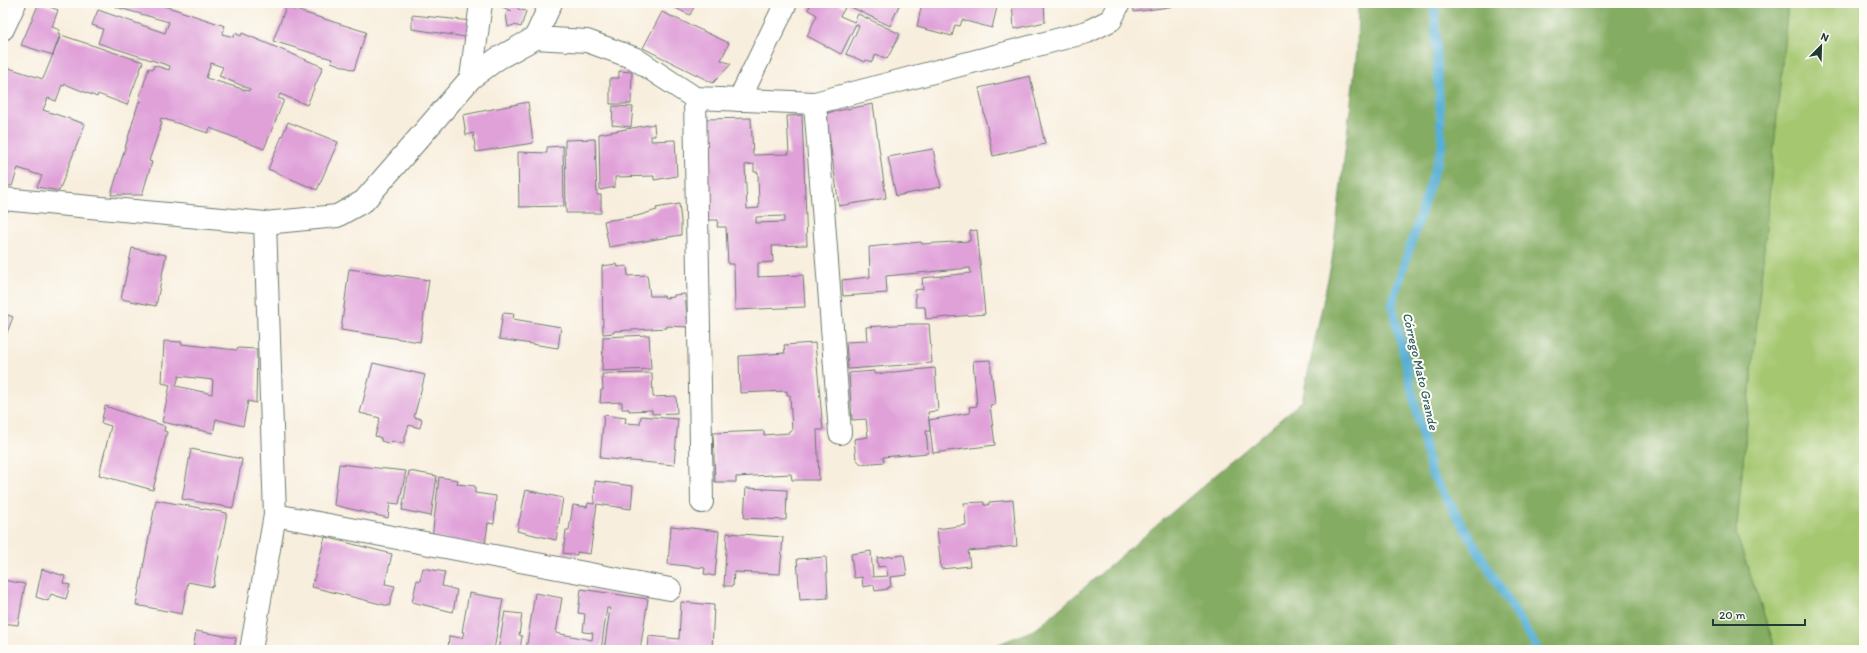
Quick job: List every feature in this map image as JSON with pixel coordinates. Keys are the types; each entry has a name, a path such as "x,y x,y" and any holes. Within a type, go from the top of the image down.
{"street":[{"path":"3,29 15,3"},
{"path":"471,78 480,3"},
{"path":"535,38 551,3"},
{"path":"739,100 786,3"},
{"path":"3,199 265,223 337,216 364,201 471,78 497,59 535,38 587,41 634,58 695,98 815,103 1087,32 1111,20 1119,3"},
{"path":"695,98 702,502"},
{"path":"815,103 840,433"},
{"path":"251,650 275,515 265,223"},
{"path":"275,515 670,589"}],"green space":[{"path":"1358,3 1788,3 1736,534 1776,650 984,650 1036,629 1302,401 1332,260 1357,51"},
{"path":"1788,3 1864,3 1864,650 1776,650 1736,534"}],"building":[{"path":"39,3 58,10 52,27 60,30 58,34 60,34 53,55 21,45"},
{"path":"117,3 153,3 174,9 225,26 222,34 234,37 235,33 241,36 242,33 323,67 307,105 280,94 278,98 284,100 264,149 210,128 208,133 161,118 160,121 162,122 149,161 152,162 142,195 111,195 139,101 142,102 139,99 149,68 153,69 154,65 169,70 170,66 98,43 103,29 92,25 98,10 165,33 169,22 116,7","holes":["211,63 223,67 219,76 250,89 249,91 206,78"]},
{"path":"501,3 517,3 518,9 526,11 521,27 514,25 508,27 506,14 508,11 512,11 500,6"},
{"path":"673,3 696,3 690,15 671,6"},
{"path":"811,3 835,3 845,8 840,16 854,22 858,14 900,34 887,59 876,54 872,62 866,60 865,62 846,54 859,26 856,24 841,54 807,36 817,15 808,10"},
{"path":"848,3 900,3 890,26 847,5"},
{"path":"922,3 998,3 992,28 962,20 960,26 955,25 952,36 917,27"},
{"path":"1012,3 1044,3 1045,22 1014,29"},
{"path":"1133,3 1189,3 1189,4 1134,12"},
{"path":"286,7 366,32 354,70 331,62 332,59 273,41"},
{"path":"662,12 729,43 721,60 731,64 713,83 643,48"},
{"path":"412,15 472,21 472,38 412,29"},
{"path":"61,35 143,62 127,105 98,94 97,97 65,84 64,86 62,85 56,101 48,98 43,110 85,124 59,191 37,187 42,176 18,168 12,186 3,185 3,80 9,68 43,79"},
{"path":"619,71 632,72 631,104 610,104 610,78 619,78"},
{"path":"1030,76 1045,144 993,156 979,88"},
{"path":"528,102 533,143 476,152 473,133 466,135 463,115"},
{"path":"873,104 886,198 839,206 826,113"},
{"path":"613,106 633,107 631,127 612,125"},
{"path":"802,115 807,245 772,246 773,262 758,263 758,277 803,275 805,307 735,310 734,264 728,264 726,227 717,227 718,220 707,220 705,119 751,118 753,155 789,154 787,116","holes":["754,164 754,172 758,172 759,208 747,209 745,165","784,216 784,222 756,223 756,217"]},
{"path":"288,122 338,142 317,190 268,169"},
{"path":"654,124 655,136 651,136 651,141 675,140 677,176 654,180 654,176 615,177 615,187 600,190 599,134"},
{"path":"595,139 597,195 601,195 601,213 566,213 565,140"},
{"path":"563,146 564,206 519,207 518,152 547,153 547,147"},
{"path":"933,149 941,187 896,196 888,157"},
{"path":"679,204 681,235 609,247 604,221 637,216 657,210 656,208"},
{"path":"977,230 985,314 926,319 925,307 916,307 915,290 923,289 922,278 971,273 970,268 886,276 887,293 843,296 842,280 870,277 869,247 921,242 922,244 970,241 970,231"},
{"path":"132,248 166,255 156,306 121,299"},
{"path":"617,264 618,267 627,266 628,276 647,275 650,296 664,296 665,298 685,294 688,327 667,326 667,328 614,331 614,333 603,334 602,266"},
{"path":"349,269 429,280 420,342 341,330"},
{"path":"3,313 13,317 3,343"},
{"path":"503,313 514,314 513,319 561,327 558,348 499,339"},
{"path":"929,324 932,363 848,369 846,342 867,341 866,327"},
{"path":"649,335 651,369 602,371 603,337"},
{"path":"164,341 182,342 181,344 237,350 238,348 257,349 256,403 248,401 243,426 216,419 213,433 162,422 170,385 162,383","holes":["179,376 213,380 212,394 176,386"]},
{"path":"815,343 823,430 817,430 819,480 792,480 791,474 736,477 736,482 715,482 713,433 764,431 764,435 789,433 789,431 792,431 790,395 787,395 787,391 740,393 739,356 785,353 784,345"},
{"path":"990,360 995,404 990,405 995,445 933,453 929,420 970,413 969,407 977,406 973,361"},
{"path":"373,363 425,375 414,417 422,419 420,428 409,425 403,444 391,441 391,444 381,441 381,438 375,436 380,418 360,413"},
{"path":"935,368 938,411 928,412 930,431 926,431 928,453 883,457 884,462 861,464 856,459 854,439 868,437 866,419 852,420 849,373 874,371 874,374"},
{"path":"652,373 653,397 676,396 677,413 652,414 652,410 629,411 629,409 622,409 622,402 600,403 601,390 603,390 602,374"},
{"path":"105,406 165,427 164,431 167,432 153,490 99,475 111,426 101,423"},
{"path":"604,415 626,418 625,423 640,424 641,416 678,419 674,465 600,458"},
{"path":"191,449 242,459 233,508 182,499"},
{"path":"339,464 406,471 399,504 390,503 388,518 334,505"},
{"path":"409,471 437,476 431,516 402,510"},
{"path":"439,477 458,480 457,484 475,486 475,493 496,496 494,524 488,523 485,545 432,538"},
{"path":"595,481 633,486 631,509 597,504 590,554 577,552 577,555 563,553 566,530 569,530 573,505 587,507 588,503 594,504"},
{"path":"746,488 787,490 786,520 744,518"},
{"path":"526,490 563,498 556,540 517,531"},
{"path":"156,500 227,513 213,587 188,582 182,614 136,605"},
{"path":"1013,500 1017,546 968,551 970,566 941,569 937,529 966,525 964,503 984,502 984,505 989,505 989,502"},
{"path":"671,526 719,531 715,576 704,574 705,568 668,564"},
{"path":"727,533 783,537 780,574 734,572 733,586 724,586"},
{"path":"325,537 392,554 385,584 395,586 389,606 312,587"},
{"path":"871,551 873,577 888,576 886,566 878,567 877,558 904,555 907,575 890,577 891,587 888,587 888,589 875,591 874,585 863,587 862,577 854,578 851,554"},
{"path":"826,557 828,598 800,600 797,559"},
{"path":"423,568 445,572 442,586 457,590 453,612 412,602 417,580 420,581"},
{"path":"42,569 65,576 63,583 70,585 66,599 51,594 48,601 36,597"},
{"path":"3,580 25,584 18,625 3,623"},
{"path":"581,589 648,599 640,650 604,650 610,608 607,608 601,650 526,650 535,593 562,598 556,633 592,640 593,633 583,632 585,614 578,613"},
{"path":"469,593 503,599 494,650 448,650 449,636 462,638"},
{"path":"681,602 714,605 712,650 648,650 649,636 679,639"},
{"path":"505,612 522,614 519,635 522,636 520,650 498,650"},
{"path":"196,631 236,638 234,650 193,650"}],"waterway":[{"name":"Córrego Mato Grande","path":"1434,3 1442,147 1392,304 1431,473 1538,650"}]}
